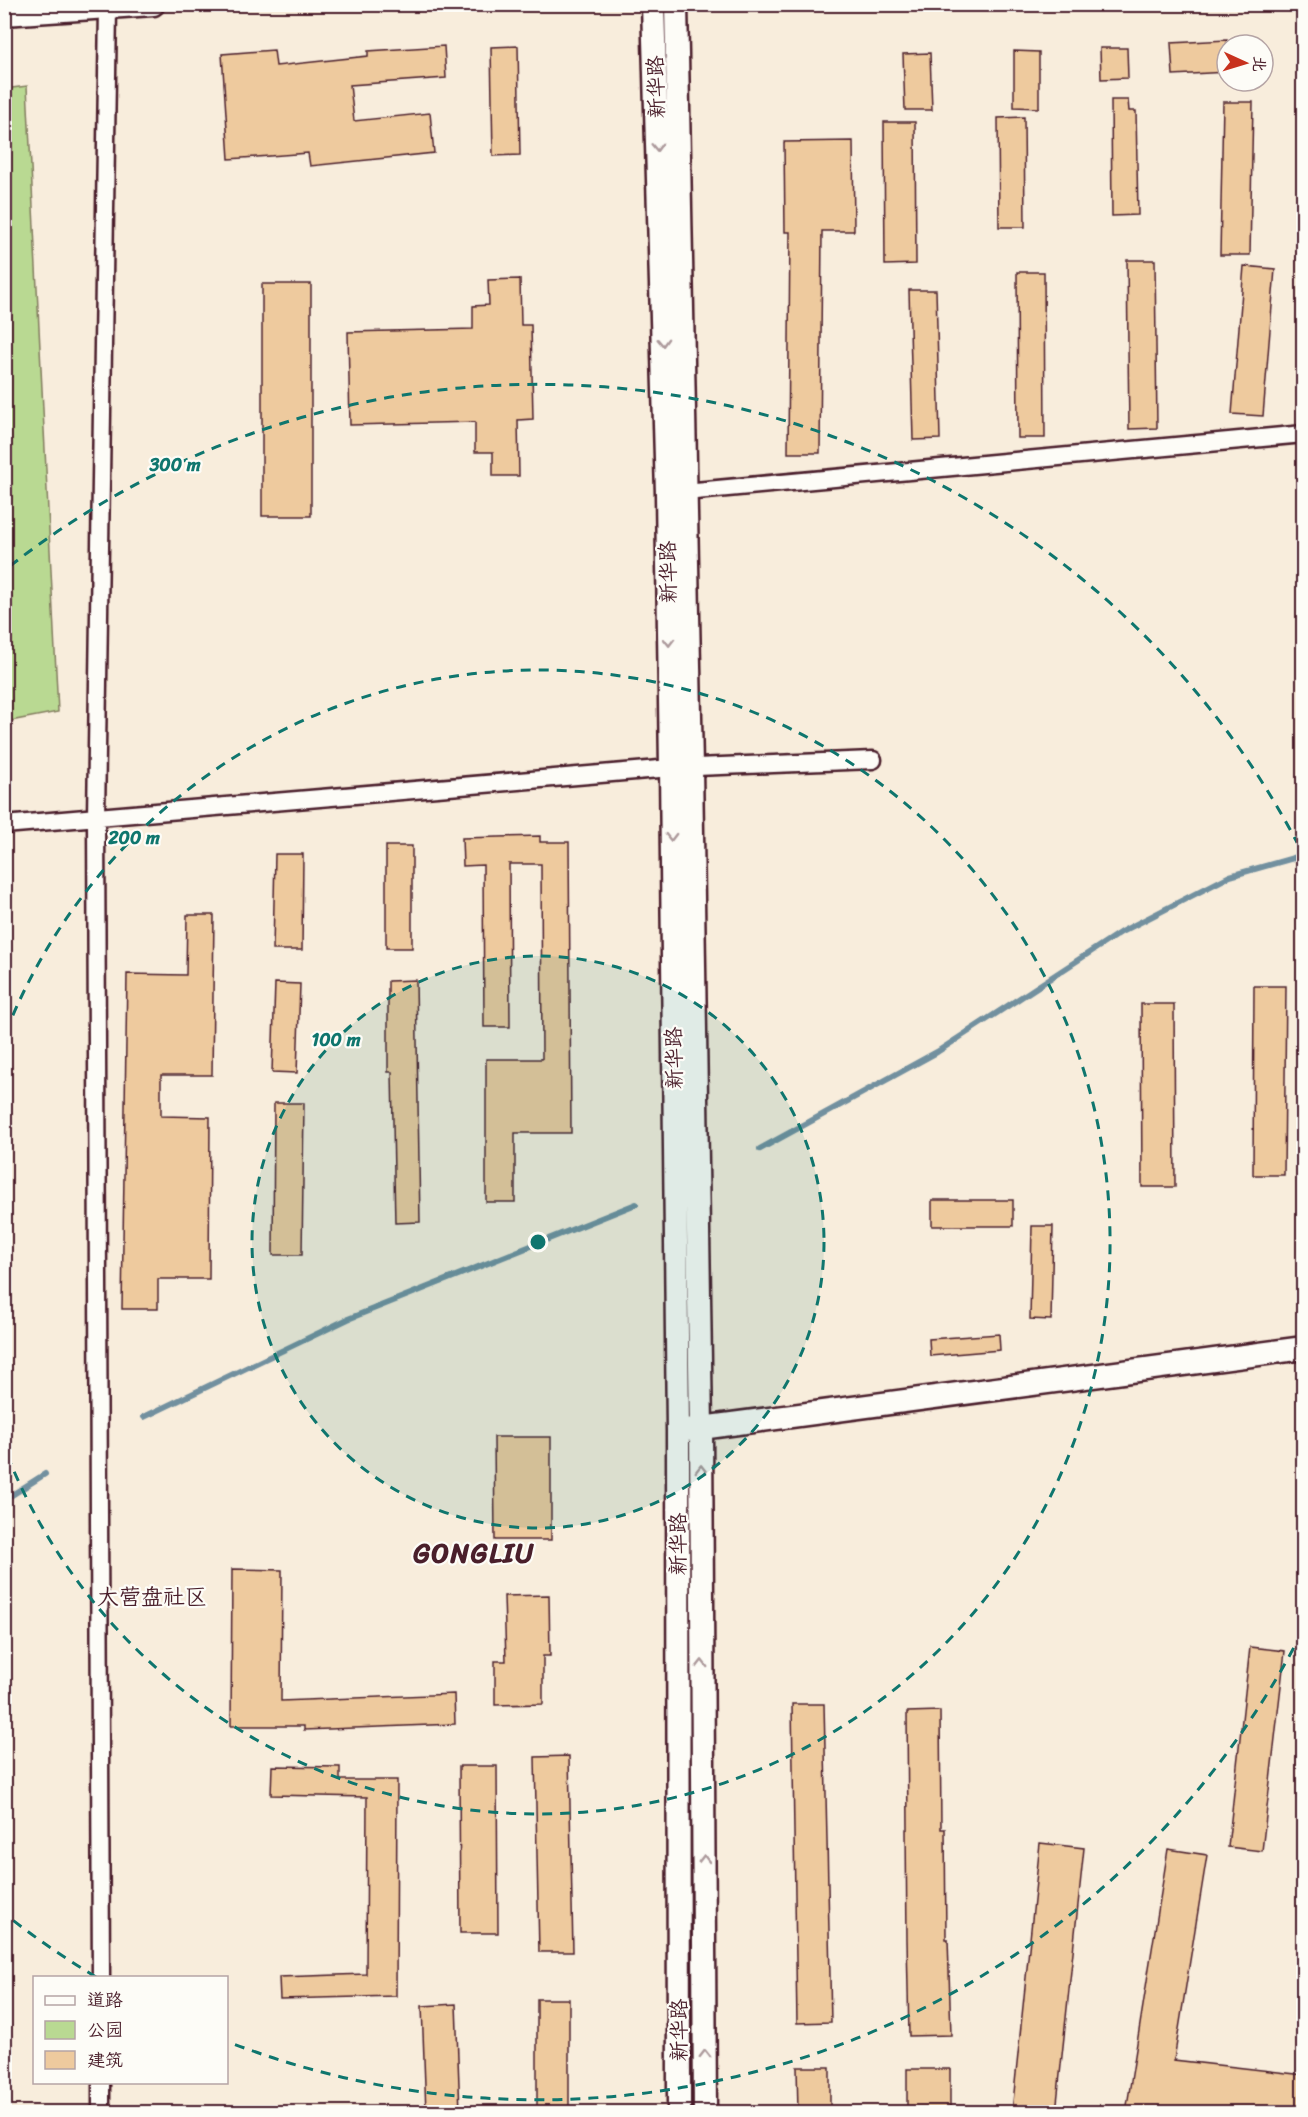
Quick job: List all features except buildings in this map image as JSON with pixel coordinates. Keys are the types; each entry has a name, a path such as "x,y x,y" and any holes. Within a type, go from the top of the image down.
{"main road":[{"path":"4,14 153,4"},
{"name":"新华路","path":"653,4 676,493"},
{"name":"新华路","path":"676,4 676,493 690,1430 705,2112"},
{"path":"690,1430 1304,1348"},
{"name":"新华路","path":"679,2112 690,1430"}],"street":[{"path":"101,1976 96,817 108,8"},
{"path":"676,493 1304,434"},
{"path":"4,825 681,767 873,760"},
{"path":"101,2084 101,2112"}],"green space":[{"path":"27,86 58,712 5,722 4,89"}],"waterway":[{"path":"760,1149 937,1052 1121,932 1230,876 1304,855"},
{"path":"144,1417 348,1319 636,1204"},
{"path":"4,1500 45,1474"}],"district":[{"name":"GONGLIU","path":"474,1553"},
{"name":"大营盘社区","path":"152,1596"}]}
